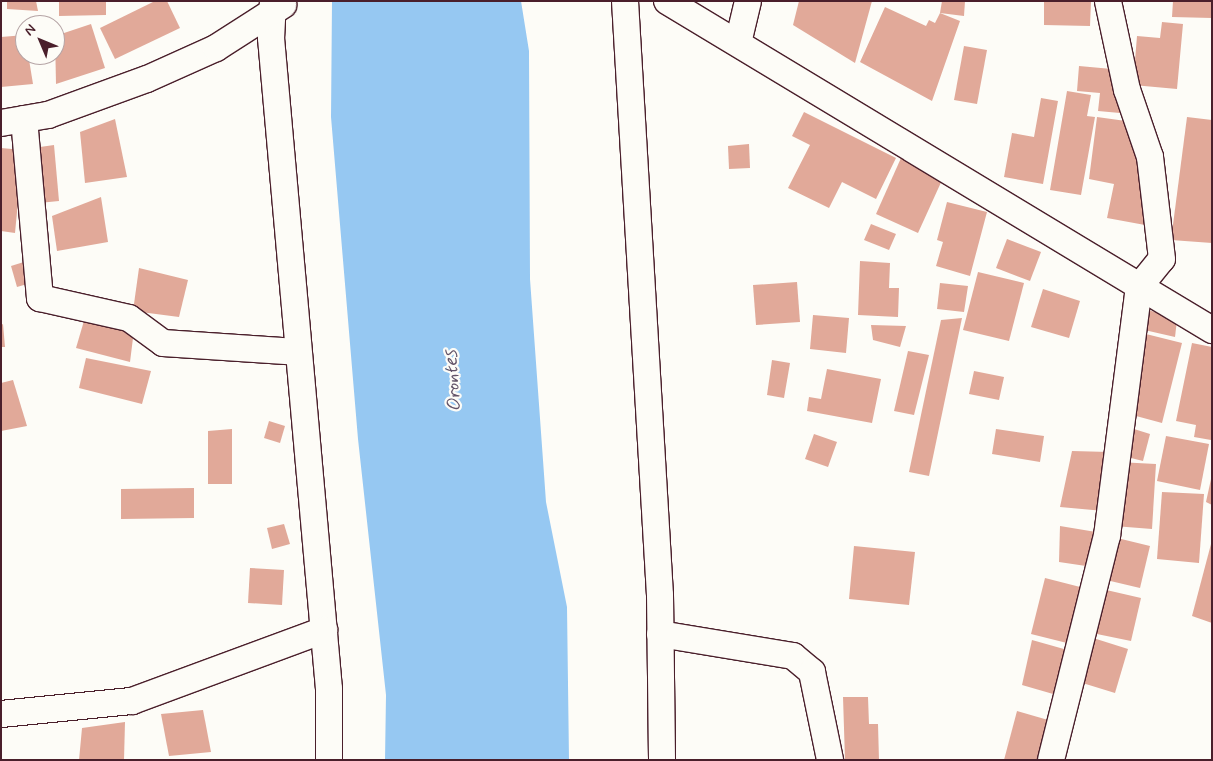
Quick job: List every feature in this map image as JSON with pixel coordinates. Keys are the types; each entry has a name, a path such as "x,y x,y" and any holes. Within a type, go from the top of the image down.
{"street":[{"path":"625,1 660,634 662,760"},
{"path":"667,1 1212,330"},
{"path":"738,43 748,1"},
{"path":"1051,760 1107,536 1139,287 1162,259 1160,213 1150,158 1127,90 1108,1"},
{"path":"278,5 216,48 147,79 13,121 40,298 129,318 163,343 297,352"},
{"path":"278,5 270,38 297,352 324,630 329,760"},
{"path":"1,714 132,701 324,630"},
{"path":"660,634 793,656 812,672 830,760"}],"water":[{"name":"Orontes","path":"332,1 521,1 529,51 530,279 546,502 567,607 569,760 385,760 386,695 358,439 331,117"}],"building":[{"path":"7,1 36,1 38,11 7,9"},
{"path":"59,1 106,1 106,15 59,15"},
{"path":"155,1 167,1 180,28 115,59 100,28"},
{"path":"799,1 872,1 855,63 793,25"},
{"path":"942,1 965,1 964,16 940,13"},
{"path":"1044,1 1091,1 1090,26 1044,25"},
{"path":"1173,1 1212,1 1212,18 1172,17"},
{"path":"885,7 926,26 929,20 935,23 940,13 960,21 932,101 860,62"},
{"path":"1162,22 1183,24 1177,89 1133,85 1137,36 1160,38"},
{"path":"91,24 105,68 56,84 56,65 65,65 65,33"},
{"path":"15,36 15,65 30,65 33,84 1,87 1,37"},
{"path":"964,46 987,50 977,104 954,100"},
{"path":"1079,66 1112,69 1131,114 1098,111 1100,93 1077,91"},
{"path":"1067,91 1091,95 1087,116 1095,117 1081,195 1050,190"},
{"path":"1041,98 1058,101 1043,184 1004,177 1012,133 1034,137"},
{"path":"804,112 896,158 876,199 842,182 829,208 788,188 810,145 792,136"},
{"path":"1097,117 1133,122 1145,225 1107,218 1114,184 1089,179"},
{"path":"1187,117 1212,120 1212,243 1171,240"},
{"path":"115,119 127,177 85,183 80,132"},
{"path":"749,144 750,168 729,169 728,146"},
{"path":"54,145 59,201 39,203 33,148"},
{"path":"1,148 23,150 15,233 1,231"},
{"path":"901,158 943,178 918,233 876,214"},
{"path":"101,197 108,242 57,251 52,216"},
{"path":"947,202 987,212 970,276 936,266 943,242 937,240"},
{"path":"871,224 896,234 889,250 864,240"},
{"path":"1007,239 1041,252 1030,281 996,268"},
{"path":"27,261 34,282 17,287 11,266"},
{"path":"860,261 890,263 889,288 899,288 898,317 858,315"},
{"path":"139,268 188,280 179,317 133,311"},
{"path":"978,272 1024,283 1009,341 963,330"},
{"path":"797,282 800,322 756,325 753,285"},
{"path":"940,283 968,286 964,312 937,309"},
{"path":"1043,289 1080,301 1069,338 1031,327"},
{"path":"1146,309 1177,320 1175,337 1140,329"},
{"path":"86,314 134,330 130,362 76,348"},
{"path":"813,315 849,318 846,353 810,349"},
{"path":"962,318 929,476 909,472 941,320"},
{"path":"3,324 5,347 1,347 1,325"},
{"path":"871,325 906,326 900,347 873,340"},
{"path":"1146,334 1182,343 1162,423 1125,413"},
{"path":"1192,343 1212,347 1211,440 1194,437 1196,425 1176,421"},
{"path":"908,351 929,355 914,415 894,411"},
{"path":"86,358 151,371 142,404 79,388"},
{"path":"772,360 790,363 784,398 767,395"},
{"path":"827,369 881,379 872,423 807,411 809,397 821,399"},
{"path":"974,371 1004,377 999,400 969,394"},
{"path":"13,380 27,426 1,431 1,383"},
{"path":"269,421 285,426 280,443 264,438"},
{"path":"232,429 232,484 208,484 208,431"},
{"path":"996,429 1044,436 1040,462 992,454"},
{"path":"1134,429 1150,434 1143,461 1127,457"},
{"path":"814,434 837,442 828,467 805,459"},
{"path":"1166,436 1209,444 1200,490 1157,481"},
{"path":"1072,451 1109,452 1104,511 1060,507"},
{"path":"1118,462 1156,464 1152,529 1114,526"},
{"path":"1212,479 1212,505 1206,502"},
{"path":"194,488 194,518 121,519 121,489"},
{"path":"1162,492 1204,494 1199,563 1157,559"},
{"path":"284,524 290,544 272,549 267,528"},
{"path":"1060,526 1096,532 1086,566 1059,562"},
{"path":"1113,537 1150,546 1140,588 1102,579"},
{"path":"1212,544 1212,623 1192,616"},
{"path":"854,546 915,552 909,605 849,599"},
{"path":"250,568 284,570 282,605 248,603"},
{"path":"1045,578 1088,589 1075,645 1031,634"},
{"path":"1102,589 1141,598 1131,641 1092,633"},
{"path":"1090,637 1128,649 1115,693 1076,681"},
{"path":"1032,640 1071,651 1060,696 1022,685"},
{"path":"843,697 868,697 869,724 878,724 879,760 845,760"},
{"path":"203,710 211,752 169,756 161,714"},
{"path":"1017,711 1055,722 1048,760 1004,760"},
{"path":"125,722 124,760 79,760 82,728"}]}
